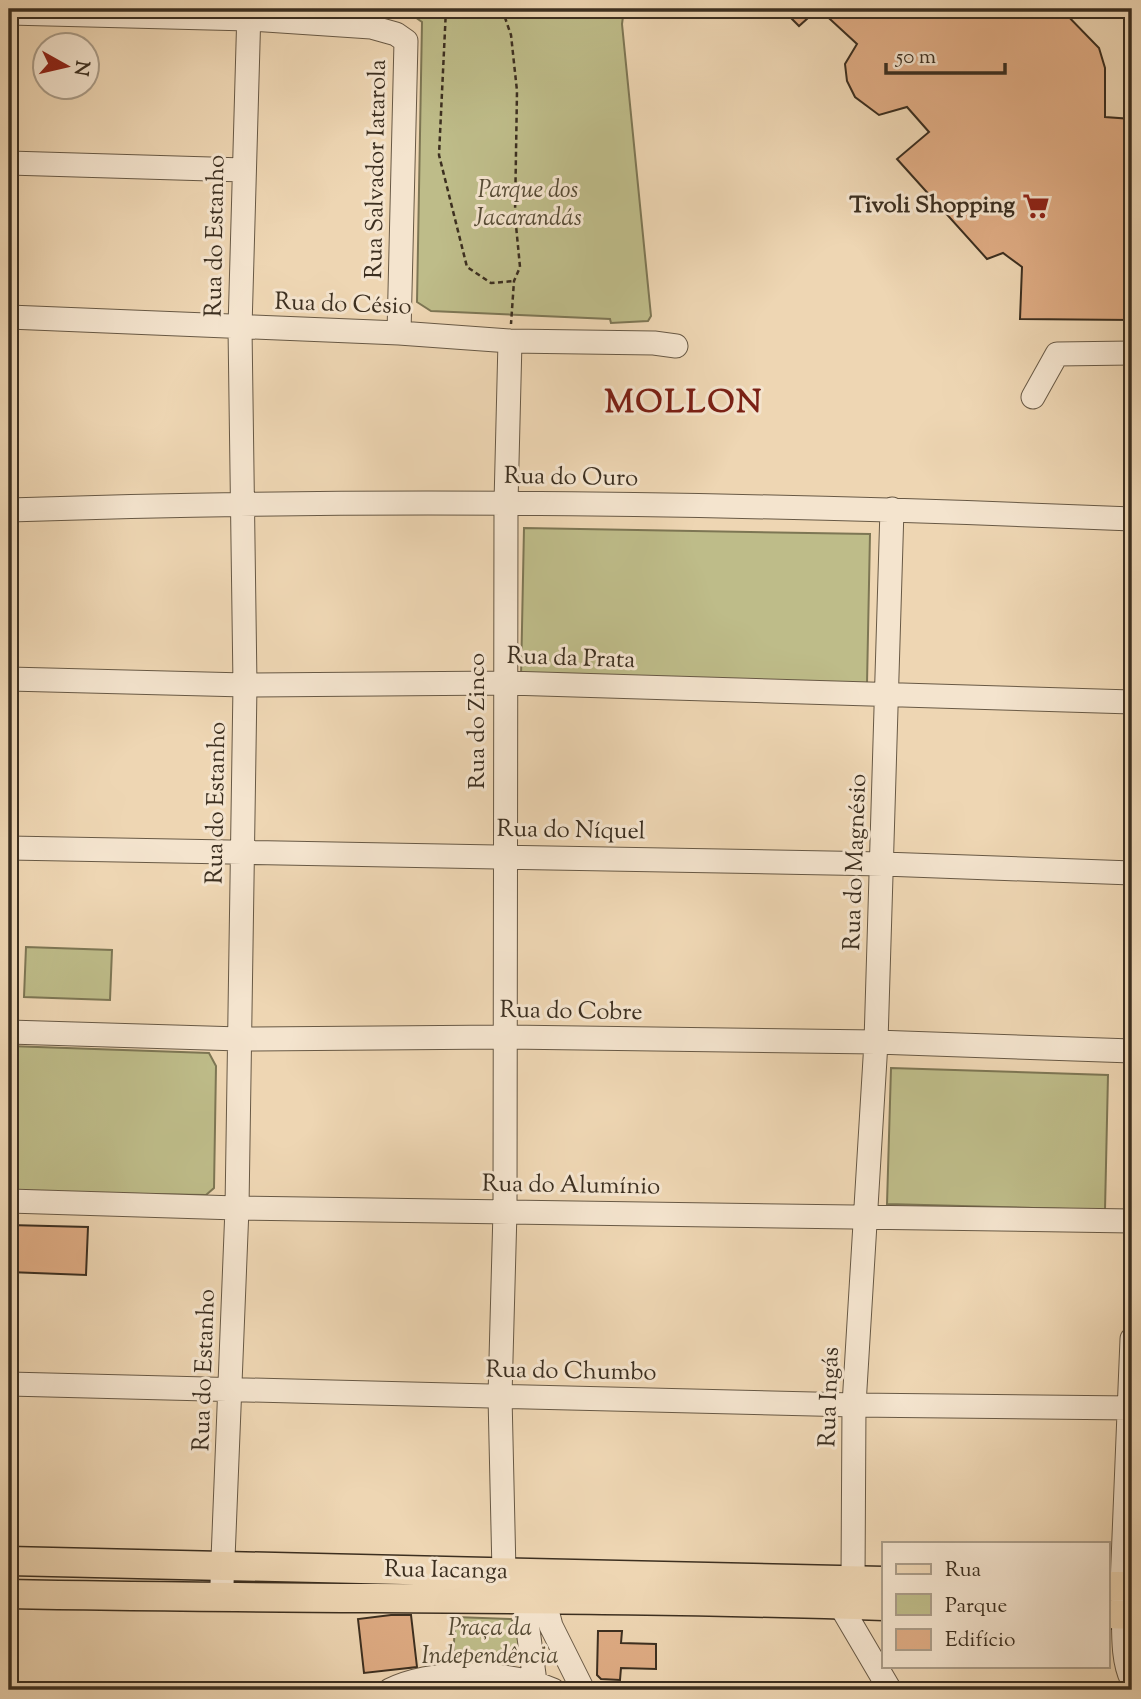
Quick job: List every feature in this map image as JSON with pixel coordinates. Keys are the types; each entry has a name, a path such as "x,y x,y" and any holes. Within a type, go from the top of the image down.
{"main road":[{"name":"Rua Iacanga","path":"9,1561 223,1567 526,1583 806,1591 882,1606"},
{"name":"Rua Iacanga","path":"848,1597 882,1582"},
{"name":"Rua Iacanga","path":"9,1594 221,1599 492,1599 526,1583"}],"street":[{"path":"9,13 249,14"},
{"name":"Rua do Estanho","path":"221,1599 237,1208 240,1039 245,685 240,328 249,14"},
{"name":"Rua Salvador Iatarola","path":"249,14 371,27 396,34 406,41 399,333"},
{"path":"9,163 244,170"},
{"name":"Rua do Césio","path":"9,317 399,333 510,341 654,343 676,346"},
{"name":"Rua do Zinco","path":"510,341 506,503 503,1037 505,1211 500,1396 526,1583"},
{"path":"1033,397 1057,354 1132,353"},
{"name":"Rua do Ouro","path":"9,510 244,502 506,503 892,509 1132,519"},
{"name":"Rua do Magnésio","path":"867,1216 883,863 892,509"},
{"name":"Rua da Prata","path":"9,679 245,685 505,683 1132,702"},
{"name":"Rua do Níquel","path":"9,848 883,863 1132,873"},
{"name":"Rua do Cobre","path":"9,1032 240,1039 503,1037 876,1042 1132,1051"},
{"name":"Rua do Alumínio","path":"9,1201 237,1208 1132,1221"},
{"name":"Rua Ingás","path":"848,1597 854,1405 867,1216"},
{"path":"1132,1339 1121,1586 1125,1666 1132,1680"},
{"name":"Rua do Chumbo","path":"9,1384 854,1405 1131,1408"},
{"path":"390,1690 460,1674 544,1686 526,1583"},
{"path":"526,1583 583,1690"},
{"path":"848,1597 890,1690"}],"path":[{"path":"446,9 439,155 458,233 467,267 491,283 514,281"},
{"path":"502,9 510,35 517,91 516,215 520,267 514,281 510,341"}],"green space":[{"name":"Parque dos Jacarandás","path":"387,9 624,9 622,24 651,316 648,321 611,323 610,319 431,311 417,302 422,22 405,10"},
{"path":"524,528 870,534 867,684 521,677"},
{"path":"26,947 112,950 110,1000 24,997"},
{"path":"9,1046 209,1053 216,1066 214,1188 206,1195 9,1192"},
{"path":"891,1068 1108,1075 1105,1210 887,1204"},
{"name":"Praça da Independência","path":"455,1617 511,1619 528,1646 506,1670 453,1668"}],"building":[{"path":"782,9 818,9 799,26"},
{"name":"Tivoli Shopping","path":"819,9 1061,9 1099,48 1105,68 1105,117 1132,119 1132,320 1020,319 1022,267 1003,253 987,259 897,159 929,132 907,107 879,115 855,97 847,81 845,64 857,44"},
{"path":"9,1225 88,1227 86,1275 9,1272"},
{"path":"411,1615 417,1667 364,1673 358,1619"},
{"path":"598,1631 622,1631 621,1643 656,1644 656,1669 621,1668 620,1680 601,1679 597,1675"}],"place":[{"name":"Tivoli Shopping","path":"1036,206"}],"district":[{"name":"MOLLON","path":"684,404"}]}
